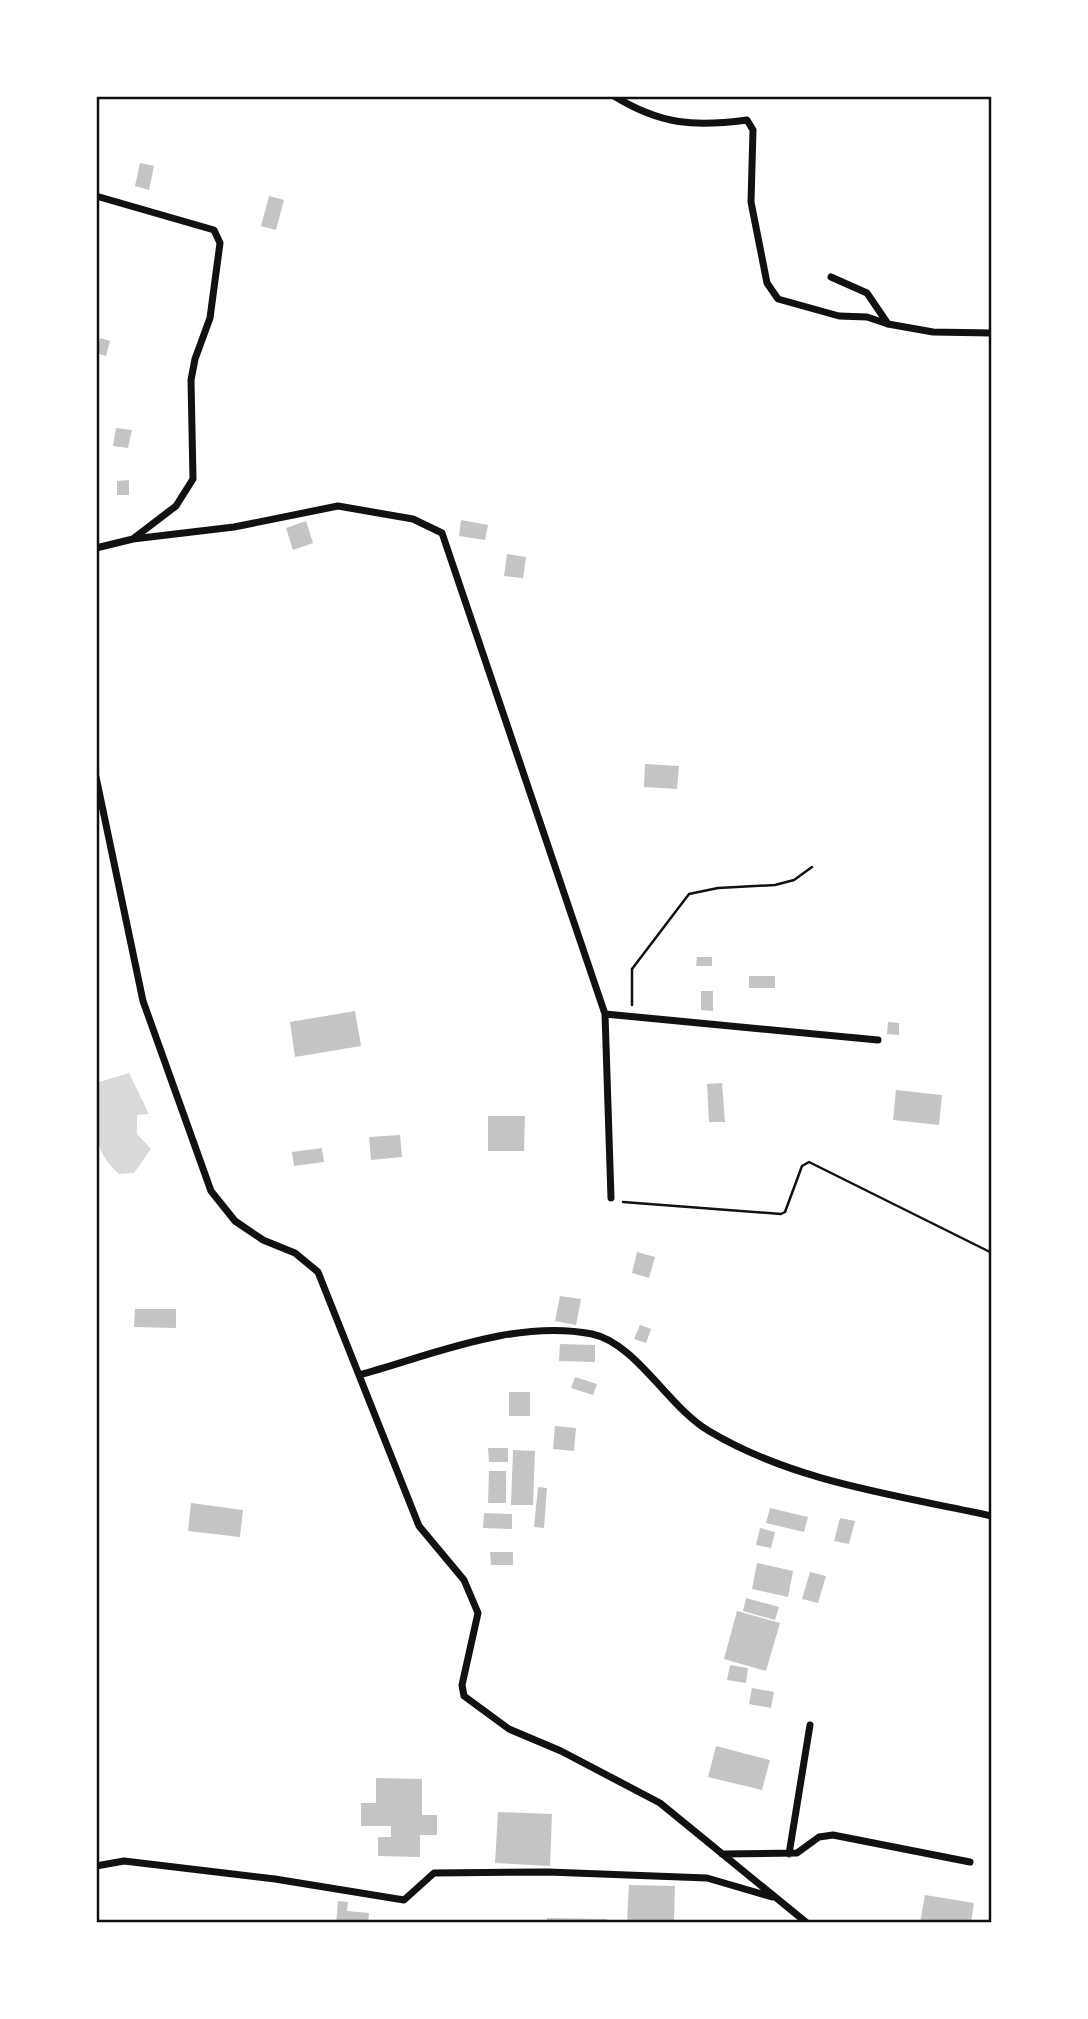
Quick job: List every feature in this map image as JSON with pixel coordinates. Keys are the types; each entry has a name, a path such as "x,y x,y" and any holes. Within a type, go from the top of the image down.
{"street":[{"path":"614,96 667,120 704,126 747,120 753,130 751,202 767,282 778,299 839,316 867,317 888,324 933,332 992,333"},
{"path":"96,196 215,230 220,243 210,318 195,359 191,380 193,479 176,506 133,539"},
{"path":"831,277 867,293 888,324"},
{"path":"96,548 133,539 233,527 338,506 413,519 442,533 605,1014 612,1147 611,1198"},
{"path":"96,777 143,1001 211,1191 235,1221 263,1240 295,1253 318,1272 419,1526 464,1580 478,1613 462,1685 464,1696 509,1729 561,1751 660,1804 807,1923"},
{"path":"605,1014 878,1041"},
{"path":"359,1375 506,1334 549,1331 593,1334 617,1344 706,1430 774,1465 992,1516"},
{"path":"789,1854 810,1725"},
{"path":"722,1854 797,1853 819,1836 832,1835 970,1862"},
{"path":"96,1866 124,1861 404,1900 435,1873 548,1872 708,1878 778,1899"}],"path":[{"path":"632,1017 632,969 689,894 718,888 775,885 794,880 812,867"},
{"path":"611,1198 614,1202 781,1214 785,1212 802,1166 809,1162 992,1253"}],"shaded area":[{"path":"129,1073 149,1114 137,1115 137,1134 151,1149 134,1173 119,1174 103,1154 96,1133 96,1083"}],"building":[{"path":"140,163 154,166 149,190 135,186"},
{"path":"269,196 284,200 276,230 261,226"},
{"path":"100,338 110,341 106,356 96,353"},
{"path":"116,428 132,430 128,448 113,446"},
{"path":"129,480 129,495 117,495 117,481"},
{"path":"461,520 488,525 485,540 459,536"},
{"path":"306,521 313,543 293,550 286,528"},
{"path":"507,554 526,557 523,578 504,576"},
{"path":"645,764 679,766 677,789 644,787"},
{"path":"697,957 712,957 712,966 696,966"},
{"path":"749,976 775,976 775,988 749,988"},
{"path":"701,991 713,991 713,1011 701,1010"},
{"path":"355,1011 361,1046 295,1057 290,1022"},
{"path":"888,1022 899,1023 899,1035 887,1034"},
{"path":"722,1083 725,1122 709,1122 707,1084"},
{"path":"896,1090 942,1095 939,1125 893,1120"},
{"path":"488,1116 525,1116 524,1151 488,1151"},
{"path":"400,1135 402,1157 371,1160 369,1137"},
{"path":"322,1148 324,1162 294,1166 292,1152"},
{"path":"637,1252 655,1257 649,1278 632,1273"},
{"path":"560,1296 581,1299 576,1325 555,1321"},
{"path":"135,1309 176,1309 176,1328 134,1327"},
{"path":"640,1325 651,1329 646,1343 634,1339"},
{"path":"560,1344 595,1345 595,1362 559,1361"},
{"path":"575,1377 597,1384 593,1395 571,1388"},
{"path":"509,1392 530,1392 530,1416 509,1416"},
{"path":"555,1426 576,1428 574,1451 553,1449"},
{"path":"488,1448 508,1448 508,1462 489,1462"},
{"path":"513,1450 535,1451 533,1505 511,1505"},
{"path":"489,1471 506,1471 506,1503 488,1503"},
{"path":"538,1487 547,1488 544,1528 534,1527"},
{"path":"191,1503 243,1510 240,1537 188,1531"},
{"path":"770,1508 808,1517 804,1532 766,1523"},
{"path":"484,1513 512,1514 512,1529 483,1528"},
{"path":"840,1518 855,1521 849,1544 834,1541"},
{"path":"760,1528 775,1532 771,1548 756,1545"},
{"path":"490,1552 513,1552 513,1565 491,1565"},
{"path":"757,1563 793,1571 788,1597 752,1589"},
{"path":"810,1572 826,1576 818,1603 802,1599"},
{"path":"746,1598 779,1607 775,1620 743,1611"},
{"path":"737,1611 780,1623 766,1671 724,1659"},
{"path":"730,1665 748,1668 746,1683 727,1680"},
{"path":"752,1688 774,1692 771,1708 749,1704"},
{"path":"716,1746 770,1760 762,1790 708,1777"},
{"path":"376,1778 422,1779 422,1815 437,1815 437,1835 420,1835 420,1857 378,1856 378,1837 391,1837 391,1826 361,1826 361,1803 376,1803"},
{"path":"498,1812 552,1814 550,1866 495,1863"},
{"path":"629,1885 675,1886 674,1923 627,1922"},
{"path":"925,1895 974,1903 971,1923 920,1923"},
{"path":"338,1901 348,1902 347,1911 369,1913 368,1923 336,1923"},
{"path":"547,1918 607,1919 607,1923 547,1923"}]}
